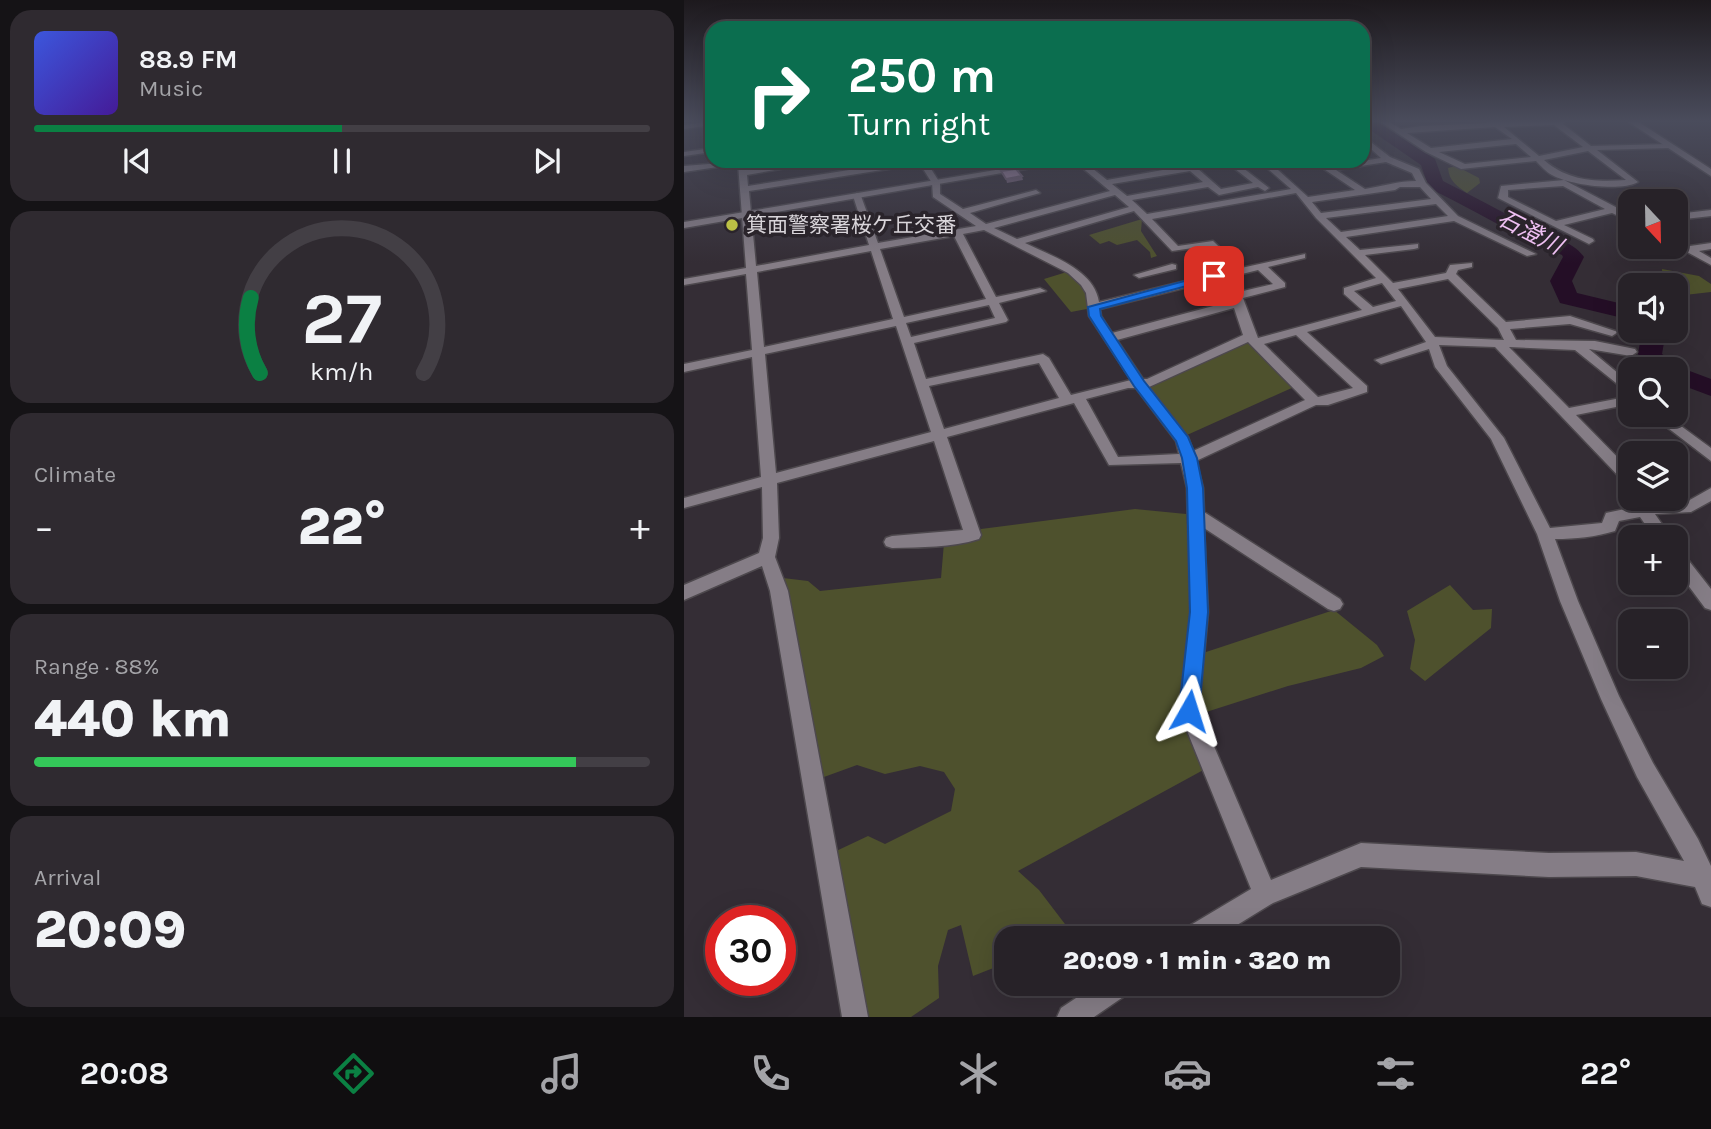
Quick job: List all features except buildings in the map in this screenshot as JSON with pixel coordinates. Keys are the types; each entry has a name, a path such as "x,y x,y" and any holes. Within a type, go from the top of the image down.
{"street":[{"path":"743,171 763,168"},
{"path":"684,169 743,171 788,168"},
{"path":"927,168 936,183 936,195 985,227 1072,271 1092,293 1095,316 1109,338 1139,383 1183,440 1190,458 1195,488 1199,612 1189,711 1265,894"},
{"path":"684,225 1023,168"},
{"path":"1088,168 1146,217 1176,249 1209,243 1237,270 1238,300 1253,340 1314,401"},
{"path":"1106,183 1171,168"},
{"path":"1191,168 1219,192 1260,184"},
{"path":"1239,168 1272,194"},
{"path":"1272,168 1302,195 1319,216 1359,253 1404,302 1432,343 1441,367 1497,438 1545,534 1569,601 1611,699 1645,770 1708,883"},
{"path":"1410,168 1416,171 1422,184 1455,218 1531,254"},
{"path":"1549,168 1554,173 1575,180 1605,184 1634,182 1617,168"},
{"path":"1329,169 1362,191"},
{"path":"743,171 769,480 771,538 767,556 779,591 855,1017"},
{"path":"1589,241 1504,198 1504,188 1564,183 1618,212"},
{"path":"684,282 985,227 1121,195 1209,184"},
{"path":"1146,217 1272,194 1362,191 1395,187 1397,184 1422,184"},
{"path":"962,212 1011,197 1036,193"},
{"path":"857,196 973,535 892,542"},
{"path":"1319,216 1437,201"},
{"path":"1014,243 1136,208"},
{"path":"1554,224 1612,209"},
{"path":"1688,215 1711,213"},
{"path":"1338,235 1455,218"},
{"path":"907,341 1002,320 957,232"},
{"path":"1359,253 1414,246"},
{"path":"1690,249 1711,246"},
{"path":"1690,249 1711,262"},
{"path":"1094,307 1301,256"},
{"path":"1109,338 1281,285 1259,265"},
{"path":"1450,275 1454,267 1469,265"},
{"path":"1168,288 1145,273 1172,267"},
{"path":"1372,312 1348,292 1349,288 1450,275"},
{"path":"1450,275 1503,326 1504,342 1565,413 1618,467"},
{"path":"684,368 1040,290"},
{"path":"684,503 1127,384 1149,383 1253,340 1298,331 1404,302"},
{"path":"1503,326 1570,320 1612,332"},
{"path":"921,384 1043,358 1114,462 1190,458 1314,401 1323,402 1362,389 1298,331"},
{"path":"1381,360 1432,343 1595,345 1631,352"},
{"path":"1578,346 1618,380"},
{"path":"1565,413 1618,403"},
{"path":"1674,427 1711,456"},
{"path":"1688,506 1711,493"},
{"path":"1545,534 1599,530 1609,527 1612,517 1633,511"},
{"path":"1194,513 1334,604"},
{"path":"684,593 767,556"},
{"path":"1688,572 1711,603"},
{"path":"1213,926 1265,894 1361,855 1548,865 1636,864 1708,883"},
{"path":"1070,1017 1102,996"}],"green space":[{"path":"1448,168 1461,168 1479,178 1480,183 1467,193 1454,183"},
{"path":"1142,219 1141,231 1157,256 1151,258 1150,252 1137,240 1117,245 1109,241 1100,244 1089,235"},
{"path":"1662,269 1683,273 1662,273"},
{"path":"1070,271 1091,294 1092,308 1071,312 1044,279"},
{"path":"1688,274 1699,276 1711,284 1711,292 1688,295"},
{"path":"1246,343 1252,344 1294,387 1187,435 1148,388"},
{"path":"1135,509 1186,514 1195,612 1183,713 1207,768 1018,871 1039,890 1066,926 994,926 994,968 973,976 961,925 948,930 938,966 939,998 911,1017 866,1017 832,853 868,836 885,844 951,811 955,789 944,772 920,766 885,774 857,765 824,777 783,578 808,581 820,591 941,578 944,543 981,538 981,529"},
{"path":"1450,585 1473,610 1492,609 1491,628 1425,681 1410,669 1415,640 1407,611"},
{"path":"1334,610 1377,645 1384,656 1361,668 1288,686 1200,714 1203,653"}],"waterway":[{"name":"石澄川","path":"1431,168 1435,184 1493,212 1526,233 1569,251 1574,257 1561,281 1568,298 1618,310"},
{"name":"石澄川","path":"1652,343 1652,357"},
{"name":"石澄川","path":"1688,379 1711,388"}],"place":[{"name":"箕面警察署桜ケ丘交番","path":"732,225"}],"route":[{"path":"1189,711 1199,612 1195,488 1190,458 1183,440 1139,383 1095,316 1094,307 1214,276"}]}
